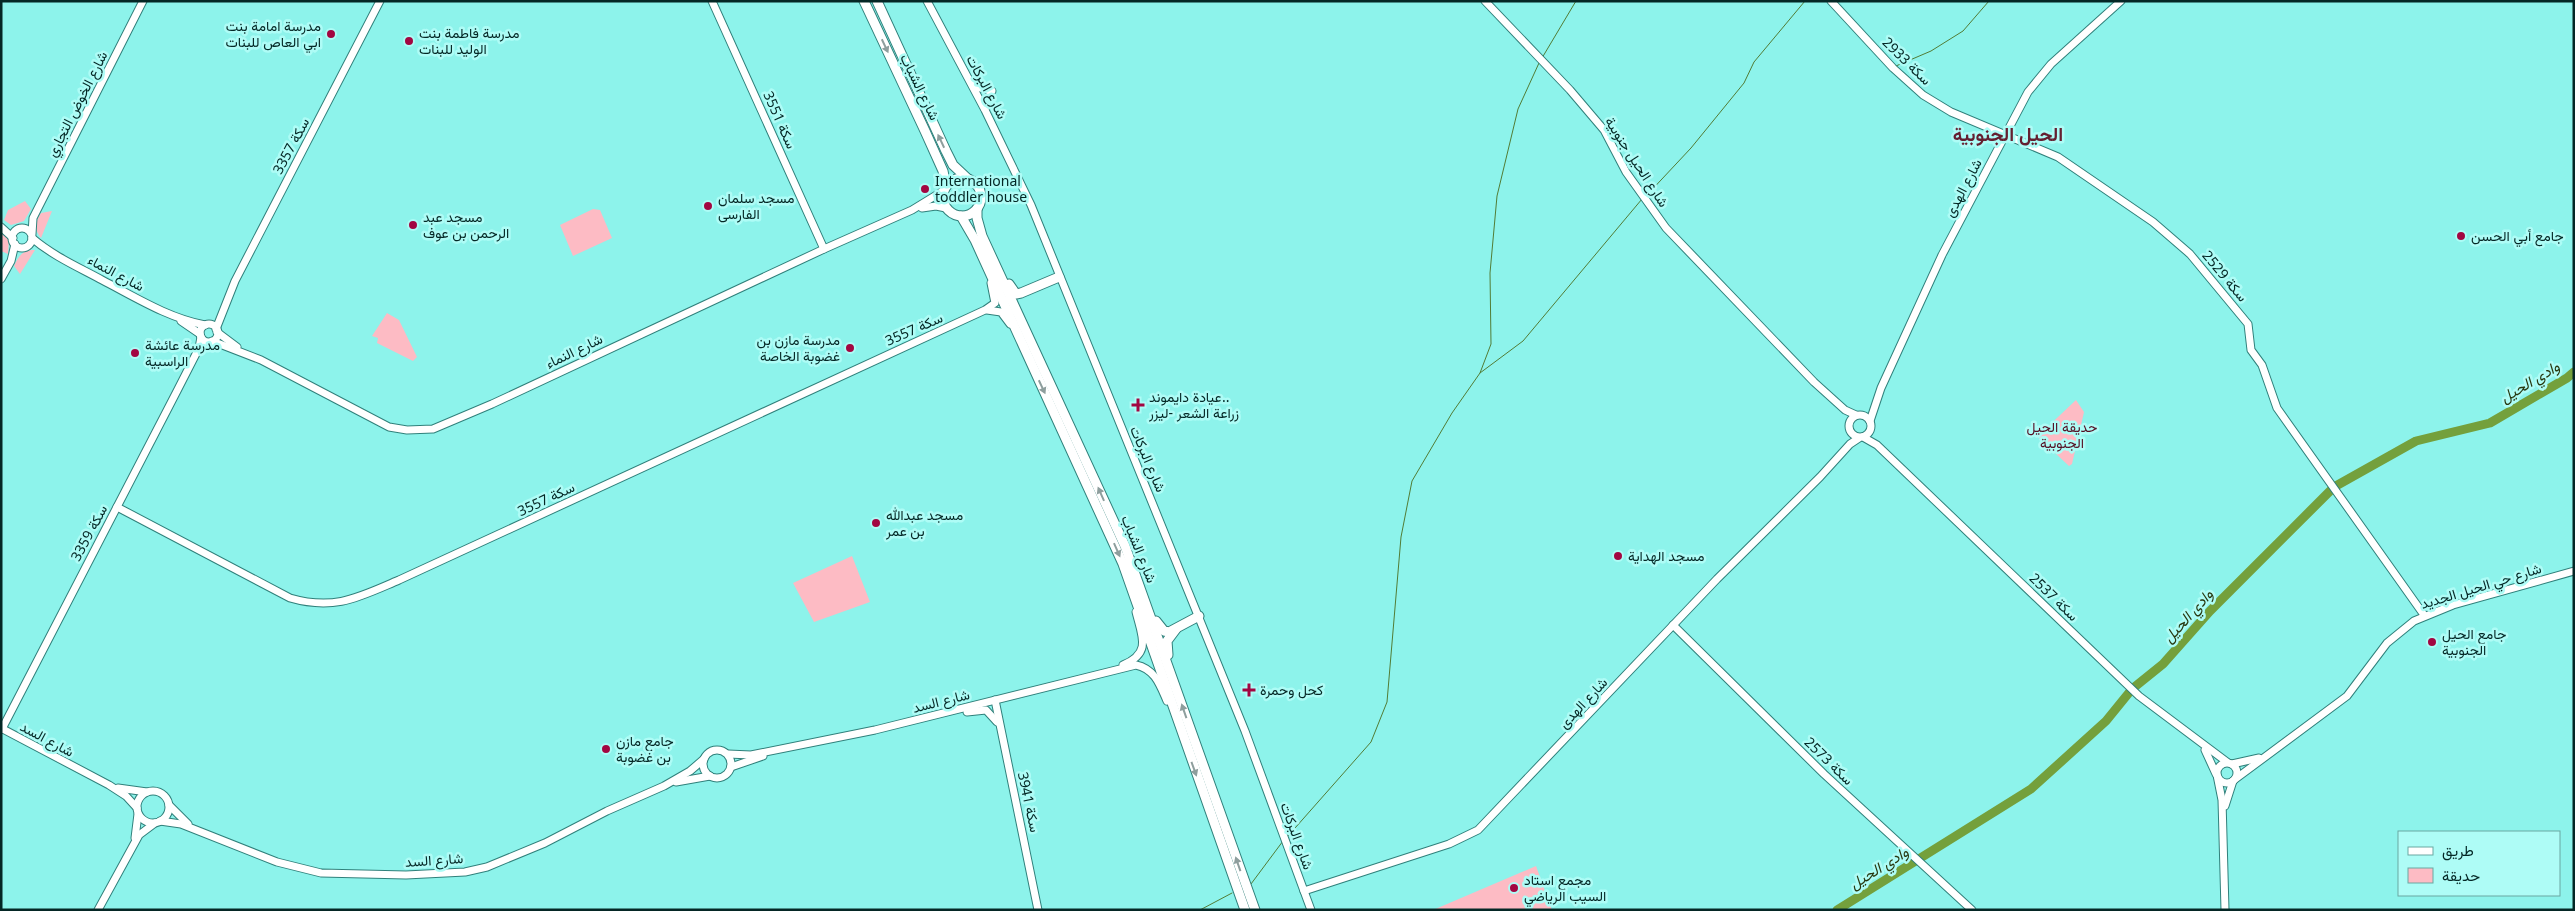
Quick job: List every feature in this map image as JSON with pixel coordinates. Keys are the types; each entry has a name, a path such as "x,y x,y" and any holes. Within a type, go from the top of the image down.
{"main road":[{"name":"شارع الشباب","path":"864,1 926,131 943,171 944,189"},
{"name":"شارع الشباب","path":"877,1 953,165 969,180"},
{"path":"959,178 969,180 975,183 980,193 977,209 973,213 961,216 952,214 946,208 943,200 944,189 959,178"},
{"name":"شارع الشباب","path":"977,209 980,230 1125,546 1255,910"},
{"name":"شارع الشباب","path":"961,216 980,252 1116,548 1244,910"},
{"path":"991,254 1016,294 1059,277"},
{"path":"1032,288 1022,296 1019,303 1033,345"},
{"path":"1146,601 1164,632 1169,632 1199,616"},
{"path":"1171,673 1167,641 1179,627"}],"street":[{"name":"شارع الخوض التجاري","path":"32,236 33,218 143,1"},
{"name":"سكة 3357","path":"211,341 217,330 225,303 380,1"},
{"name":"سكة 3551","path":"712,1 824,249"},
{"name":"شارع البركات","path":"927,1 973,86 1031,205 1245,731 1311,910"},
{"name":"شارع الحيل جنوبية","path":"1485,1 1570,90 1604,130 1626,172 1666,228 1832,399"},
{"name":"سكة 2933","path":"1831,1 1893,68 1923,95 1951,112 2005,134"},
{"name":"شارع الهدى","path":"1858,415 1870,406 1881,388 1942,255 2028,92 2050,64 2121,1"},
{"path":"973,86 992,91 986,101 985,110"},
{"name":"سكة 2529","path":"2005,134 2058,157 2102,186 2153,222 2199,263 2248,324 2251,350 2262,365 2274,403 2424,615"},
{"name":"شارع النماء","path":"175,316 200,336 246,353 390,426 423,431 439,427 492,404 912,210 944,189"},
{"name":"شارع النماء","path":"912,210 930,206 946,208"},
{"name":"شارع الخوض التجاري","path":"18,229 33,218"},
{"path":"1,227 18,229 11,261"},
{"path":"1,227 14,241"},
{"name":"شارع النماء","path":"18,229 28,230 47,250 175,316 217,330 246,353"},
{"path":"1,279 11,261 25,247 32,236"},
{"name":"شارع النماء","path":"14,241 25,247 47,250"},
{"path":"980,252 996,298 992,306 984,310"},
{"name":"سكة 3357","path":"200,336 206,325 225,303"},
{"path":"984,310 1001,312 1029,359"},
{"name":"سكة 3557","path":"117,507 208,553 270,589 290,598 320,603 345,602 399,580 984,310"},
{"name":"سكة 3359","path":"2,729 199,348 200,336"},
{"path":"199,348 211,341"},
{"name":"شارع الهدى","path":"1871,425 1881,388"},
{"path":"1832,399 1858,415 1866,416 1871,425 1868,434 1861,437 1853,435 1844,416 1832,399"},
{"path":"1849,428 1850,420 1858,415"},
{"name":"سكة 2537","path":"1871,425 1876,440 1894,461"},
{"name":"شارع الهدى","path":"1834,460 1845,442 1849,428"},
{"name":"شارع الهدى","path":"1304,891 1449,844 1478,830 1673,625 1834,460 1861,437"},
{"name":"سكة 2537","path":"1861,437 1873,441 2139,696 2202,745 2229,763"},
{"name":"شارع حي الحيل الجديد","path":"2234,780 2347,696 2387,643 2401,630 2424,615 2509,588 2574,571"},
{"path":"1106,671 1138,657 1142,650 1144,644 1132,595"},
{"name":"سكة 2573","path":"1673,625 1824,774 1972,910"},
{"path":"1106,671 1136,665 1146,667 1161,686 1179,728"},
{"name":"شارع السد","path":"728,754 751,755 794,747 939,714 1106,671"},
{"name":"سكة 3941","path":"995,700 1038,910"},
{"path":"939,714 986,710 995,717 1000,728"},
{"name":"شارع السد","path":"2,729 108,785 126,796 138,810"},
{"path":"2202,745 2217,775 2222,800 2225,910"},
{"name":"شارع السد","path":"731,767 794,747"},
{"path":"714,750 722,750 728,754 731,767 722,777 710,776 705,770 704,759 714,750"},
{"path":"2217,775 2219,766 2269,755"},
{"name":"شارع السد","path":"157,822 172,822 277,862 320,874 442,874 473,870 511,858 664,786 699,765 704,759"},
{"path":"2223,824 2226,800 2237,771 2229,763"},
{"path":"2217,775 2225,783 2234,780"},
{"name":"شارع السد","path":"664,786 693,777 710,776"},
{"name":"شارع السد","path":"108,785 127,791 149,792"},
{"path":"98,910 131,847 142,832 167,814 168,804 159,793 149,792 140,798 137,829 131,847"},
{"name":"شارع السد","path":"168,804 178,817 196,830"},
{"path":"138,810 145,821 157,822"}],"green space":[{"path":"25,201 31,209 24,221 11,225 4,220 8,210"},
{"path":"593,209 600,210 612,238 573,256 560,225"},
{"path":"52,211 41,238 36,229 37,220 41,213"},
{"path":"1,233 9,240 8,254 1,251"},
{"path":"35,250 20,274 14,266 18,259 24,252"},
{"path":"387,313 399,320 417,357 413,361 377,343 378,338 372,336"},
{"name":"حديقة الحيل الجنوبية","path":"2076,400 2084,412 2072,464 2069,466 2039,438 2040,434"},
{"path":"852,556 870,602 814,622 793,583"},
{"name":"مجمع استاد السيب الرياضي","path":"1536,866 1552,910 1433,910"}],"waterway":[{"path":"1542,58 1576,1"},
{"path":"1647,195 1691,148 1744,83 1754,62 1805,1"},
{"path":"1896,66 1931,51 1963,31 1989,1"},
{"path":"1288,836 1371,742 1387,702 1401,537 1412,481 1452,413 1480,373 1491,344 1490,273 1497,196 1518,109 1539,63"},
{"path":"1480,373 1523,341 1642,199"},
{"name":"وادي الحيل","path":"1837,910 2031,789 2106,721 2132,689 2163,664 2210,611 2334,487 2416,441 2490,423 2574,372"},
{"path":"1251,884 1283,841"},
{"path":"1200,910 1232,893"}],"place":[{"name":"مدرسة امامة بنت ابي العاص للبنات","path":"331,34"},
{"name":"مدرسة فاطمة بنت الوليد للبنات","path":"409,41"},
{"name":"International toddler house","path":"925,189"},
{"name":"مسجد سلمان الفارسى","path":"708,206"},
{"name":"مسجد عبد الرحمن بن عوف","path":"413,225"},
{"name":"جامع أبي الحسن","path":"2461,236"},
{"name":"مدرسة مازن بن غضوبة الخاصة","path":"850,348"},
{"name":"مدرسة عائشة الراسبية","path":"135,353"},
{"name":"عيادة دايموند.. زراعة الشعر -ليزر","path":"1138,405"},
{"name":"مسجد عبدالله بن عمر","path":"876,523"},
{"name":"مسجد الهداية","path":"1618,556"},
{"name":"جامع الحيل الجنوبية","path":"2432,642"},
{"name":"كحل وحمرة","path":"1249,690"},
{"name":"جامع مازن بن غضوبة","path":"606,749"},
{"name":"مجمع استاد السيب الرياضي","path":"1514,888"}],"district":[{"name":"الحيل الجنوبية","path":"2008,134"}]}
